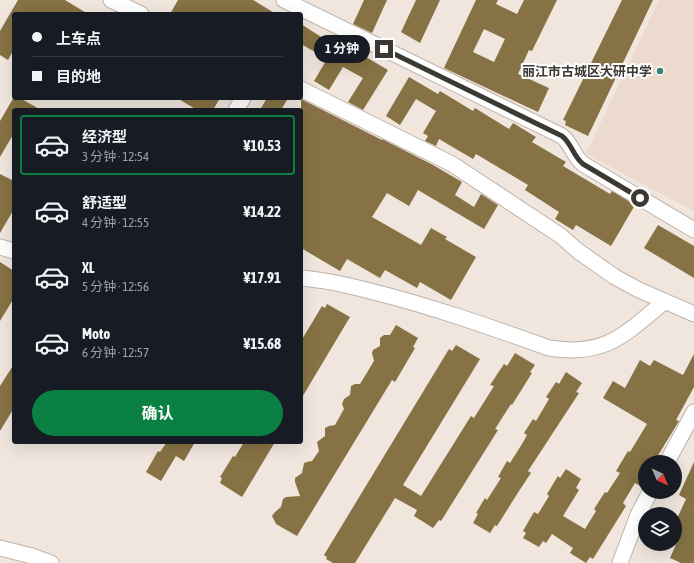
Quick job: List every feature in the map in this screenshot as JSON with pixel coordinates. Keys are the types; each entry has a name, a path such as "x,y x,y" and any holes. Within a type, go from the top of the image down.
{"street":[{"path":"110,0 137,12"},
{"path":"284,0 562,136 569,143 576,157 583,164 694,230"},
{"path":"303,90 452,164 561,236 578,251 615,277 664,302 694,314"},
{"path":"0,247 12,250"},
{"path":"303,278 323,280 390,296 471,320 549,348 562,350 589,349 614,341 626,334 664,302"},
{"path":"671,455 694,412"},
{"path":"620,563 638,515 646,499"},
{"path":"0,548 32,556 51,563"}],"shaded area":[{"name":"丽江市古城区大研中学","path":"659,0 694,0 694,211 586,154"}],"building":[{"path":"18,0 65,0 85,12 12,12 12,53 8,60 0,55 0,31"},
{"path":"178,0 253,0 273,12 171,12"},
{"path":"364,0 387,0 372,33 353,24"},
{"path":"416,0 440,0 420,43 401,32"},
{"path":"476,0 498,0 496,4 517,14 524,0 557,0 532,51 529,50 518,74 549,88 538,112 444,68","holes":["484,29 505,39 494,62 473,52"]},
{"path":"622,0 653,0 588,136 565,125 566,121 563,120"},
{"path":"303,25 329,42 331,39 365,59 366,57 388,70 363,110 348,102 363,78 343,67 329,90 314,81 327,59 303,45"},
{"path":"409,77 438,94 440,91 473,111 475,108 509,129 513,123 536,137 532,142 566,162 563,166 610,194 612,191 635,205 611,246 576,225 573,230 555,219 559,212 525,190 528,185 476,154 473,159 439,139 436,146 425,141 428,136 423,133 436,111 416,99 400,125 386,116"},
{"path":"12,100 24,100 38,108 12,108 12,136 0,157 0,121"},
{"path":"180,100 219,100 214,108 194,108"},
{"path":"266,100 287,100 282,108 261,108"},
{"path":"301,100 303,100 433,165 462,182 455,195 474,207 481,194 498,205 484,229 418,190 409,206 387,193 372,217 421,245 431,228 447,237 445,239 476,257 451,300 420,282 417,288 385,270 380,278 347,259 340,271 303,249 303,108 301,108"},
{"path":"0,174 12,180 12,212 0,233"},
{"path":"658,225 694,246 694,278 644,248"},
{"path":"0,262 12,270 12,301 0,321"},
{"path":"327,304 350,317 303,396 303,338 322,306 325,308"},
{"path":"396,325 418,338 413,347 415,348 395,382 392,380 297,536 276,524 272,516 281,507 283,499 286,497 300,496 295,478 302,473 304,463 312,461 319,451 317,442 325,436 325,428 335,425 344,409 342,404 344,399 350,395 351,386 360,384 374,361 372,353 373,350 380,346 380,338 384,335 390,335"},
{"path":"456,345 480,359 403,485 421,496 471,416 474,418 494,386 490,385 504,364 507,366 515,353 535,365 530,372 532,373 512,405 511,404 495,429 498,430 441,521 439,520 433,528 414,516 417,510 395,498 355,563 333,563 326,559 327,557 324,555 449,349 452,351"},
{"path":"694,354 694,387 676,420 679,421 658,455 638,455 638,485 635,483 623,503 626,506 593,559 590,557 586,563 570,553 573,548 552,534 546,543 543,541 539,547 523,538 526,533 523,531 534,512 538,514 549,496 547,494 558,476 560,478 566,469 581,479 576,488 579,490 563,516 585,529 596,511 594,509 620,473 616,471 628,451 630,452 647,424 603,398 613,381 625,388 640,360 650,366 654,360 683,375"},
{"path":"12,367 12,411 0,431 0,386"},
{"path":"566,372 582,383 576,392 579,393 528,471 531,473 497,526 495,525 490,533 473,523 478,514 476,513 485,498 487,500 501,478 498,477 507,461 510,463 522,444 527,435 524,433 533,419 536,421 549,399 546,397 556,382 559,384"},
{"path":"166,444 194,444 184,461 176,456 161,481 146,472 158,451 160,452"},
{"path":"243,444 274,444 242,497 220,483 222,478 220,477 233,456 235,457"},
{"path":"694,462 694,563 681,563 670,558 673,551 682,551 682,508 686,499 682,497 682,488"}],"place":[{"name":"丽江市古城区大研中学","path":"660,71"}],"route":[{"path":"384,49 562,136 569,143 579,161 640,198"}]}
